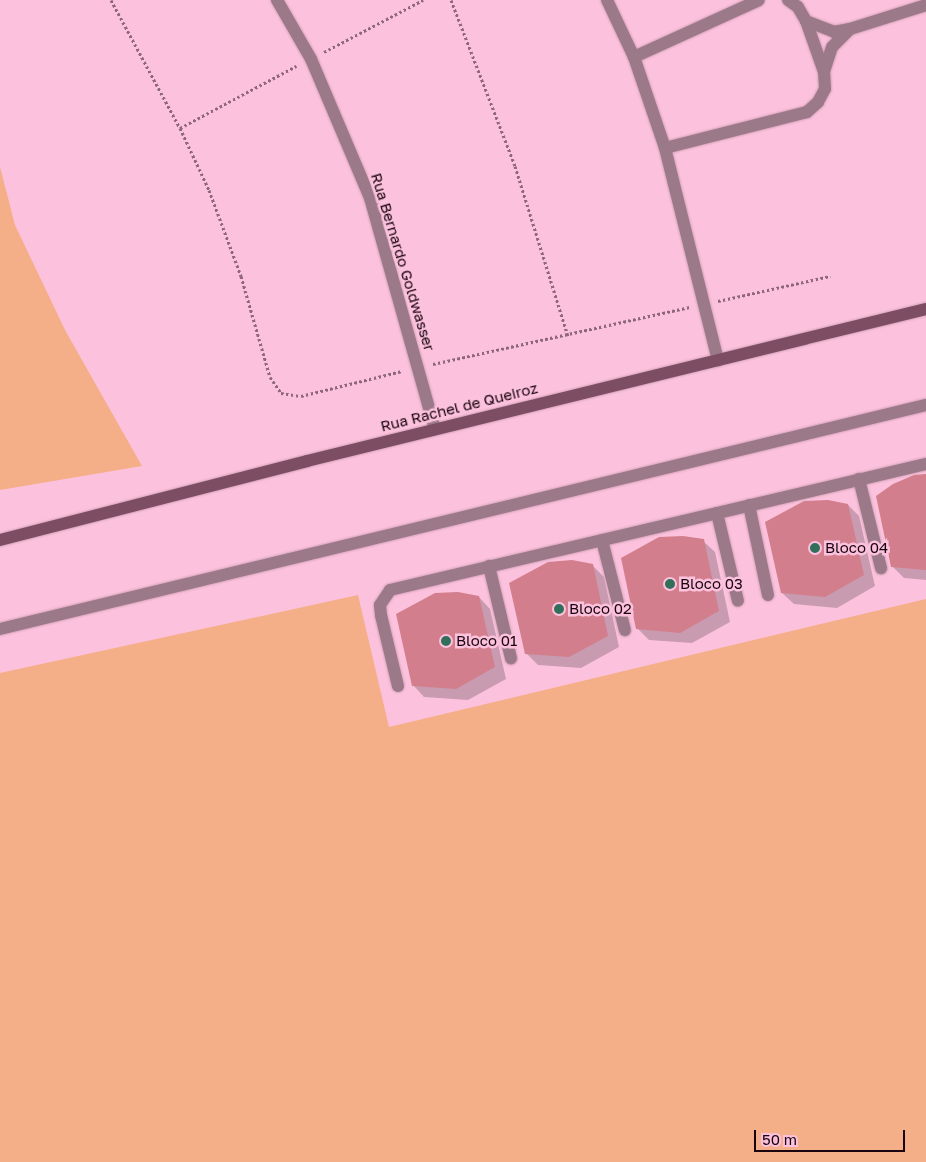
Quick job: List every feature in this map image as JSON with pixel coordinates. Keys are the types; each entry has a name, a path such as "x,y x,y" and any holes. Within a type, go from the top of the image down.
{"street":[{"name":"Rua Bernardo Goldwasser","path":"277,0 311,59 370,198 435,430"},
{"path":"607,0 634,57 665,148 706,304 718,360"},
{"path":"634,57 759,0"},
{"path":"788,0 798,8 806,21 824,72"},
{"path":"806,21 834,32 850,29 926,5"},
{"path":"665,148 807,112 818,102 824,89 824,72 832,47 850,29"},
{"name":"Rua Rachel de Queiroz","path":"0,540 926,309"},
{"path":"0,629 926,406"},
{"path":"398,686 381,616 384,594 399,586 926,464"},
{"path":"859,479 881,568"},
{"path":"749,505 768,594"},
{"path":"717,512 738,601"},
{"path":"602,540 625,630"},
{"path":"489,566 511,658"}],"path":[{"path":"111,0 180,128 209,190 241,276 270,377 281,393 301,396 418,367 568,336 830,276"},
{"path":"451,0 515,166 568,336"}],"shaded area":[{"path":"0,167 15,225 65,330 142,466 0,490"},
{"path":"358,595 389,727 926,599 926,1162 0,1162 0,673"}],"building":[{"path":"926,474 926,570 891,567 876,496 893,484 914,475"},
{"name":"Bloco 04","path":"828,500 848,504 864,575 825,597 781,593 765,522 804,501"},
{"name":"Bloco 03","path":"683,536 704,539 719,611 680,633 636,629 621,558 659,537"},
{"name":"Bloco 02","path":"572,560 593,564 608,636 569,657 525,654 509,583 548,562"},
{"name":"Bloco 01","path":"458,592 479,596 495,667 456,689 412,686 396,614 435,593"}],"place":[{"name":"Bloco 04","path":"815,548"},
{"name":"Bloco 03","path":"670,584"},
{"name":"Bloco 02","path":"559,609"},
{"name":"Bloco 01","path":"446,641"}]}
